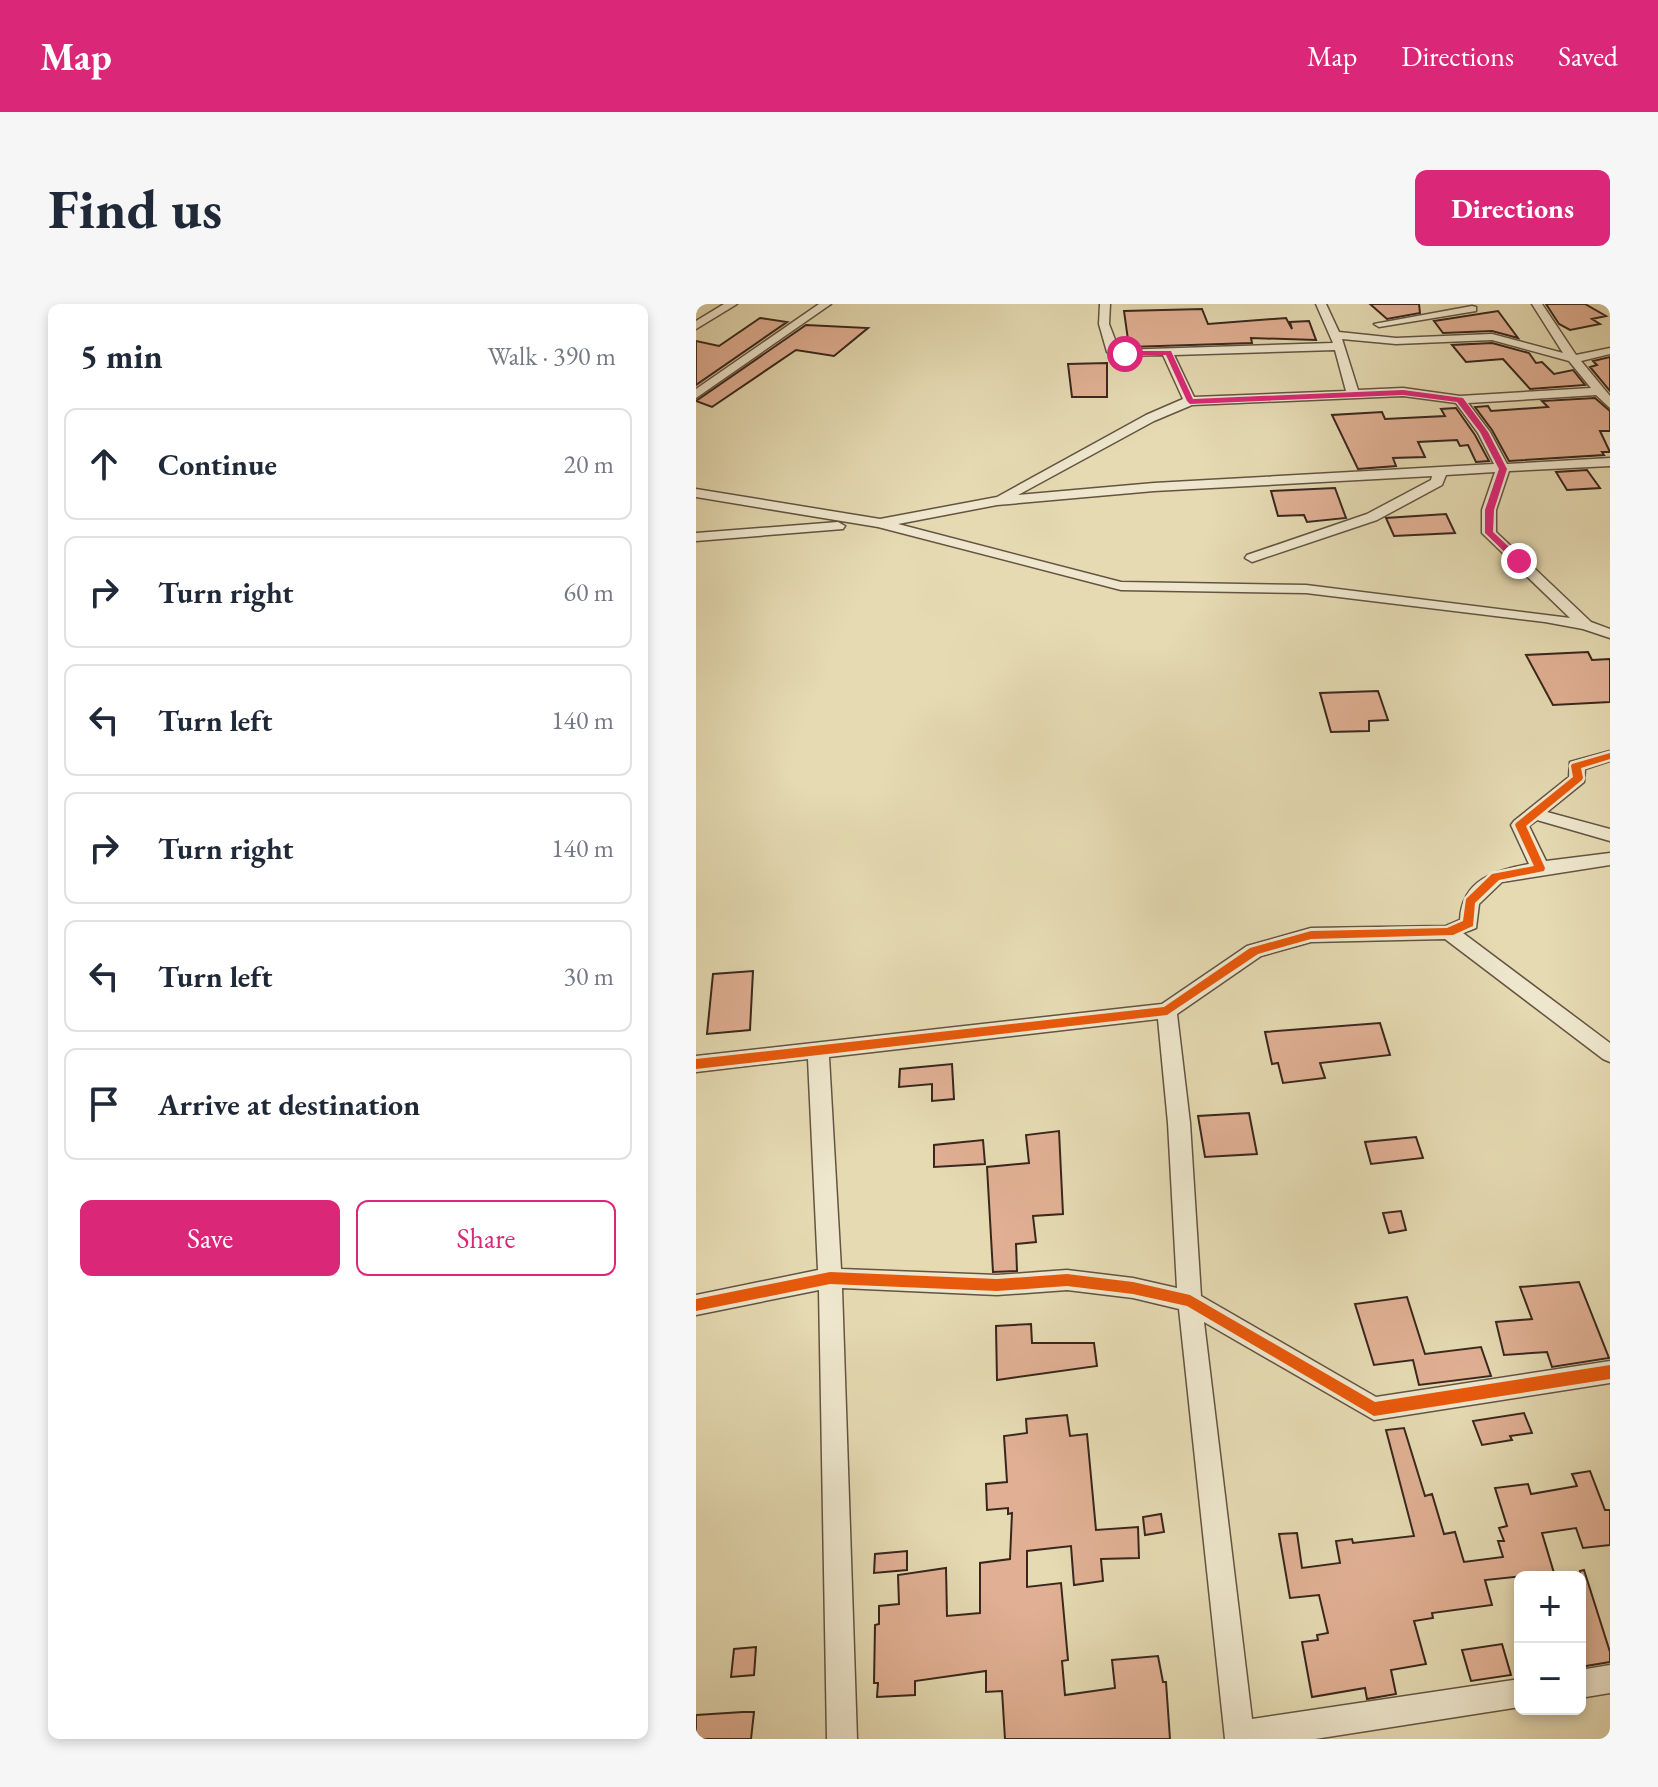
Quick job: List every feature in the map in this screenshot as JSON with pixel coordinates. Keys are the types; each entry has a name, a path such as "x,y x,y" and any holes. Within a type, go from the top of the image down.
{"street":[{"path":"696,326 732,304"},
{"path":"696,394 826,304"},
{"path":"1105,304 1104,324 1111,350 1125,354 1338,341 1396,341 1480,319"},
{"path":"1321,304 1338,341 1353,393"},
{"path":"1537,304 1573,359 1610,404"},
{"path":"1379,324 1480,319 1573,359 1610,351"},
{"path":"1168,353 1190,401"},
{"path":"997,501 1150,418 1190,401 1403,392 1460,400 1598,391"},
{"path":"1460,400 1484,432 1503,469 1489,510 1489,533 1586,625"},
{"path":"696,537 879,523 997,501 1217,483 1610,462"},
{"path":"1252,558 1372,517 1437,482 1440,472"},
{"path":"696,493 879,523 965,548 1136,588 1306,589 1453,605 1586,625 1610,634"},
{"path":"1540,868 1520,825 1578,778 1576,766 1610,756"},
{"path":"1535,814 1610,835"},
{"path":"696,1064 1167,1011 1254,951 1311,935 1449,932 1469,923 1470,902 1496,877 1610,859"},
{"path":"1449,932 1610,1054"},
{"path":"1167,1011 1179,1123 1190,1301 1240,1737 1514,1694"},
{"path":"818,1049 830,1278 842,1739"},
{"path":"696,1305 830,1278 997,1285 1067,1280 1133,1288 1190,1301 1374,1409 1610,1372"},
{"path":"1586,1683 1610,1679"}],"building":[{"path":"1370,304 1419,304 1420,313 1387,319"},
{"path":"1546,304 1585,304 1606,316 1592,319 1600,324 1570,330 1559,324"},
{"path":"1202,309 1208,324 1286,318 1292,329 1290,322 1309,321 1316,340 1251,338 1252,343 1129,347 1124,311"},
{"path":"1498,311 1518,338 1492,331 1443,333 1434,321"},
{"path":"760,318 787,322 696,385 696,341 719,346"},
{"path":"806,325 868,328 834,356 796,350 712,407 696,401"},
{"path":"1492,343 1529,353 1536,363 1542,362 1554,374 1573,370 1585,385 1530,389 1503,359 1466,362 1452,345"},
{"path":"1610,357 1610,391 1590,367 1597,365 1593,361"},
{"path":"1107,363 1107,397 1072,397 1068,364"},
{"path":"1595,398 1610,411 1610,431 1600,431 1610,452 1602,452 1604,455 1509,461 1475,407 1488,406 1491,411 1548,407 1542,401"},
{"path":"1456,408 1489,461 1476,462 1468,445 1460,446 1457,440 1418,442 1425,457 1393,458 1396,466 1358,469 1332,415 1382,412 1385,419 1445,416 1441,409"},
{"path":"1587,470 1600,488 1567,490 1556,472"},
{"path":"1335,488 1346,518 1307,522 1304,515 1278,516 1271,491"},
{"path":"1446,514 1455,533 1394,536 1386,518"},
{"path":"1588,652 1592,660 1610,659 1610,702 1553,705 1526,655"},
{"path":"1378,691 1388,720 1369,721 1369,731 1331,732 1320,693"},
{"path":"753,971 750,1030 707,1034 713,974"},
{"path":"1380,1023 1390,1055 1320,1063 1325,1078 1283,1083 1278,1063 1272,1064 1265,1032"},
{"path":"952,1064 954,1099 932,1101 932,1084 899,1087 900,1069"},
{"path":"1249,1113 1257,1154 1205,1157 1198,1116"},
{"path":"1059,1131 1063,1214 1033,1216 1036,1242 1016,1244 1017,1271 993,1272 987,1167 1029,1163 1026,1135"},
{"path":"1416,1137 1423,1158 1371,1164 1365,1142"},
{"path":"983,1140 985,1164 934,1167 934,1145"},
{"path":"1401,1211 1406,1230 1389,1233 1383,1213"},
{"path":"1579,1282 1609,1358 1552,1367 1547,1352 1504,1355 1496,1322 1532,1319 1520,1287"},
{"path":"1407,1297 1425,1354 1481,1347 1491,1376 1419,1385 1413,1360 1374,1365 1355,1304"},
{"path":"1031,1324 1032,1343 1094,1343 1097,1366 997,1380 996,1326"},
{"path":"1524,1413 1532,1433 1482,1445 1473,1421"},
{"path":"1067,1415 1070,1436 1087,1434 1096,1530 1138,1527 1139,1558 1101,1559 1103,1581 1074,1585 1071,1546 1027,1551 1027,1587 1061,1583 1068,1660 1062,1661 1065,1695 1115,1688 1112,1660 1158,1656 1163,1682 1166,1682 1170,1739 1005,1739 1002,1691 986,1692 986,1671 915,1681 915,1695 877,1697 878,1683 874,1683 875,1625 879,1624 879,1606 899,1604 898,1575 946,1568 947,1616 980,1613 980,1563 1010,1559 1012,1513 1008,1514 1008,1508 987,1510 986,1484 1007,1482 1004,1436 1027,1433 1026,1419"},
{"path":"1404,1428 1425,1496 1432,1494 1444,1534 1455,1532 1464,1562 1503,1557 1498,1541 1504,1541 1499,1528 1507,1526 1495,1488 1528,1484 1531,1494 1577,1486 1572,1474 1590,1471 1605,1510 1610,1510 1610,1545 1583,1548 1576,1528 1542,1533 1553,1571 1514,1571 1514,1577 1485,1580 1492,1605 1432,1613 1433,1618 1414,1621 1426,1664 1391,1670 1396,1694 1367,1699 1365,1688 1312,1697 1302,1642 1318,1640 1317,1635 1328,1633 1319,1595 1290,1598 1279,1534 1297,1533 1302,1568 1340,1563 1336,1541 1352,1539 1353,1543 1414,1536 1386,1430"},
{"path":"1161,1514 1164,1532 1145,1535 1143,1517"},
{"path":"907,1551 907,1570 874,1573 875,1554"},
{"path":"1586,1576 1610,1652 1610,1662 1586,1666"},
{"path":"1502,1644 1511,1675 1471,1681 1462,1650"},
{"path":"756,1647 754,1675 731,1677 734,1649"},
{"path":"754,1712 751,1739 696,1739 696,1715"}],"cycle path":[{"path":"696,1064 1167,1011 1254,951 1311,935 1449,932 1469,923 1470,902 1496,877 1540,868 1520,825 1578,778 1576,766 1610,756"},
{"path":"696,1305 830,1278 997,1285 1067,1280 1133,1288 1190,1301 1374,1409 1610,1372"}],"route":[{"path":"1125,354 1168,353 1190,401 1403,392 1460,400 1484,432 1503,469 1489,510 1489,533 1519,561"}]}
